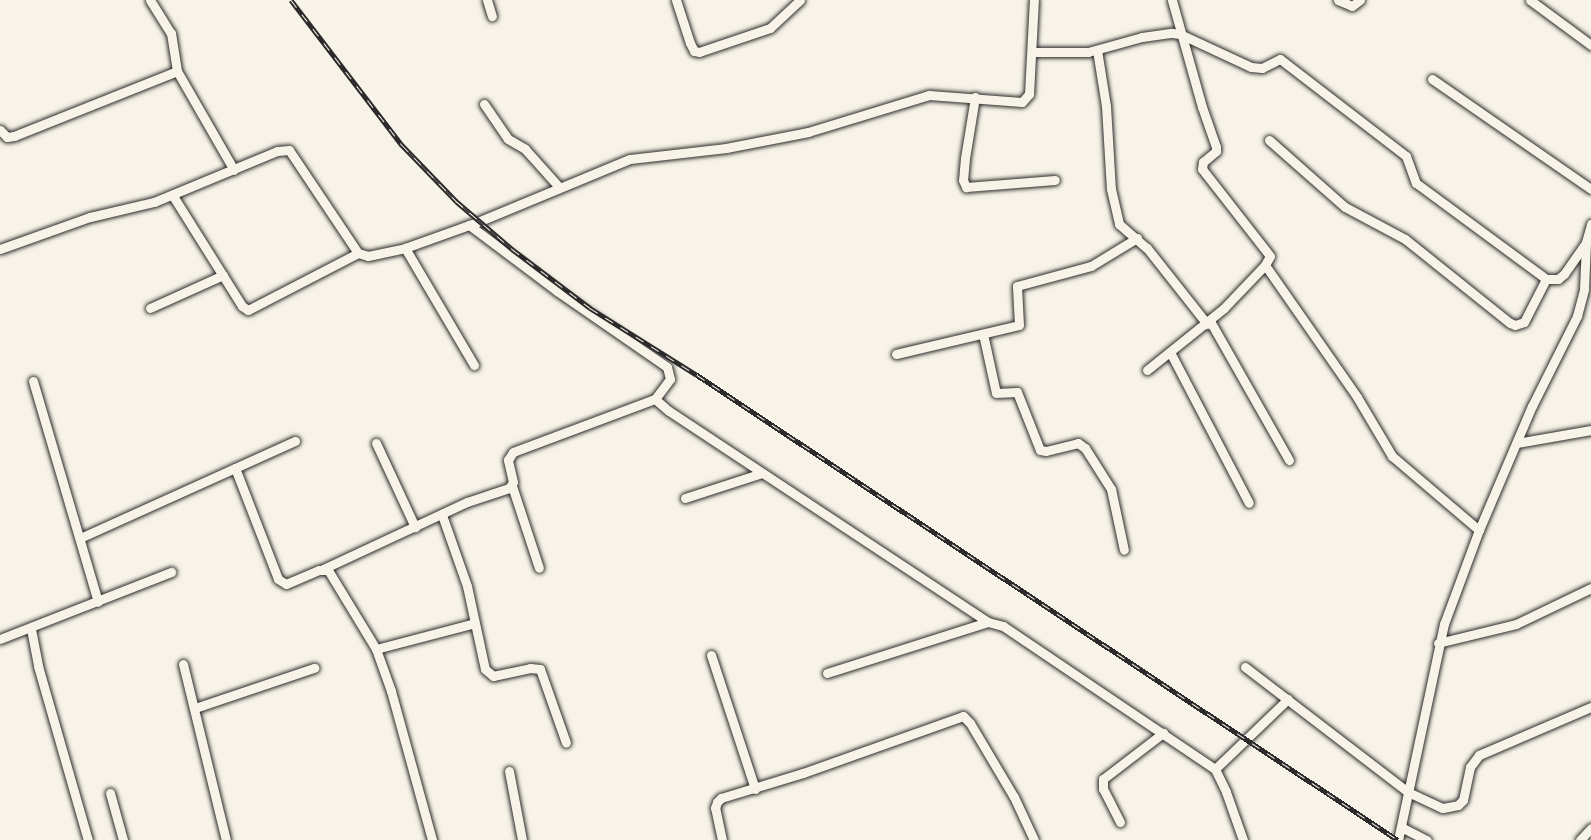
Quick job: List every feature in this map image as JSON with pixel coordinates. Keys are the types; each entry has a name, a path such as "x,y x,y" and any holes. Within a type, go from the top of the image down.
{"street":[{"path":"150,0 171,33 177,71 234,170"},
{"path":"487,0 492,16"},
{"path":"676,0 690,43 694,51 699,52 770,28 800,0"},
{"path":"0,249 90,217 138,207 173,195 277,151 289,150 358,253 368,256 405,248 469,225 630,159 726,148 808,132 929,95 1017,102 1027,99 1033,52 1034,0"},
{"path":"1147,370 1208,322 1269,260 1268,251 1202,169 1203,162 1216,151 1216,147 1180,34 1172,0"},
{"path":"1338,0 1352,6 1360,0"},
{"path":"1530,0 1591,45"},
{"path":"1033,52 1097,50 1142,37 1180,34 1251,68 1262,68 1280,58 1406,156 1411,175 1416,183 1546,279 1558,279 1564,274 1586,242"},
{"path":"1097,50 1107,106 1111,189 1116,215 1124,230 1137,238 1208,322 1289,460"},
{"path":"0,130 7,137 14,136 177,71"},
{"path":"1432,79 1591,189"},
{"path":"975,97 965,158 963,180 966,187 1055,180"},
{"path":"484,104 508,139 525,150 560,188"},
{"path":"1269,140 1353,213 1405,239 1510,323 1515,325 1524,322 1546,279"},
{"path":"173,195 242,306 248,310 358,253"},
{"path":"1398,840 1438,643 1479,530 1532,406 1577,316 1584,289 1586,242 1591,224"},
{"path":"469,225 556,291 667,367 670,380 655,399 513,452 508,460 512,486 539,568"},
{"path":"896,354 1019,325 1015,290 1020,284 1091,266 1137,238"},
{"path":"405,248 474,365"},
{"path":"1265,265 1356,397 1392,456 1479,530"},
{"path":"150,308 223,275"},
{"path":"983,334 996,393 1017,392 1040,450 1046,452 1078,443 1085,448 1111,489 1124,550"},
{"path":"1170,352 1249,503"},
{"path":"33,381 98,602"},
{"path":"655,399 762,473 988,622 1013,632 1215,769 1244,840"},
{"path":"1517,443 1591,430"},
{"path":"80,538 295,441"},
{"path":"376,443 415,527"},
{"path":"235,468 278,579 282,583 291,583 466,502 512,486"},
{"path":"685,498 762,473"},
{"path":"442,514 462,567 488,674 493,676 535,667 540,669 566,743"},
{"path":"323,568 333,574 376,649 391,691 432,840"},
{"path":"0,639 31,629 171,572"},
{"path":"1438,643 1516,624 1591,588"},
{"path":"827,673 988,622"},
{"path":"376,649 476,623"},
{"path":"31,629 43,685 88,840"},
{"path":"711,655 755,789"},
{"path":"183,664 226,840"},
{"path":"1245,667 1408,792 1434,806 1443,808 1458,805 1463,800 1470,767 1479,755 1591,707"},
{"path":"195,708 314,668"},
{"path":"1215,769 1288,699"},
{"path":"722,840 717,802 721,798 755,789 963,716 970,723 1014,797 1034,840"},
{"path":"1120,822 1103,789 1103,778 1163,733"},
{"path":"509,771 522,840"},
{"path":"110,793 123,840"},
{"path":"1401,827 1427,840"},
{"path":"1580,840 1591,828"}],"railway":[{"path":"291,0 402,145 456,201 512,249 590,308 697,375 1398,840"}]}
